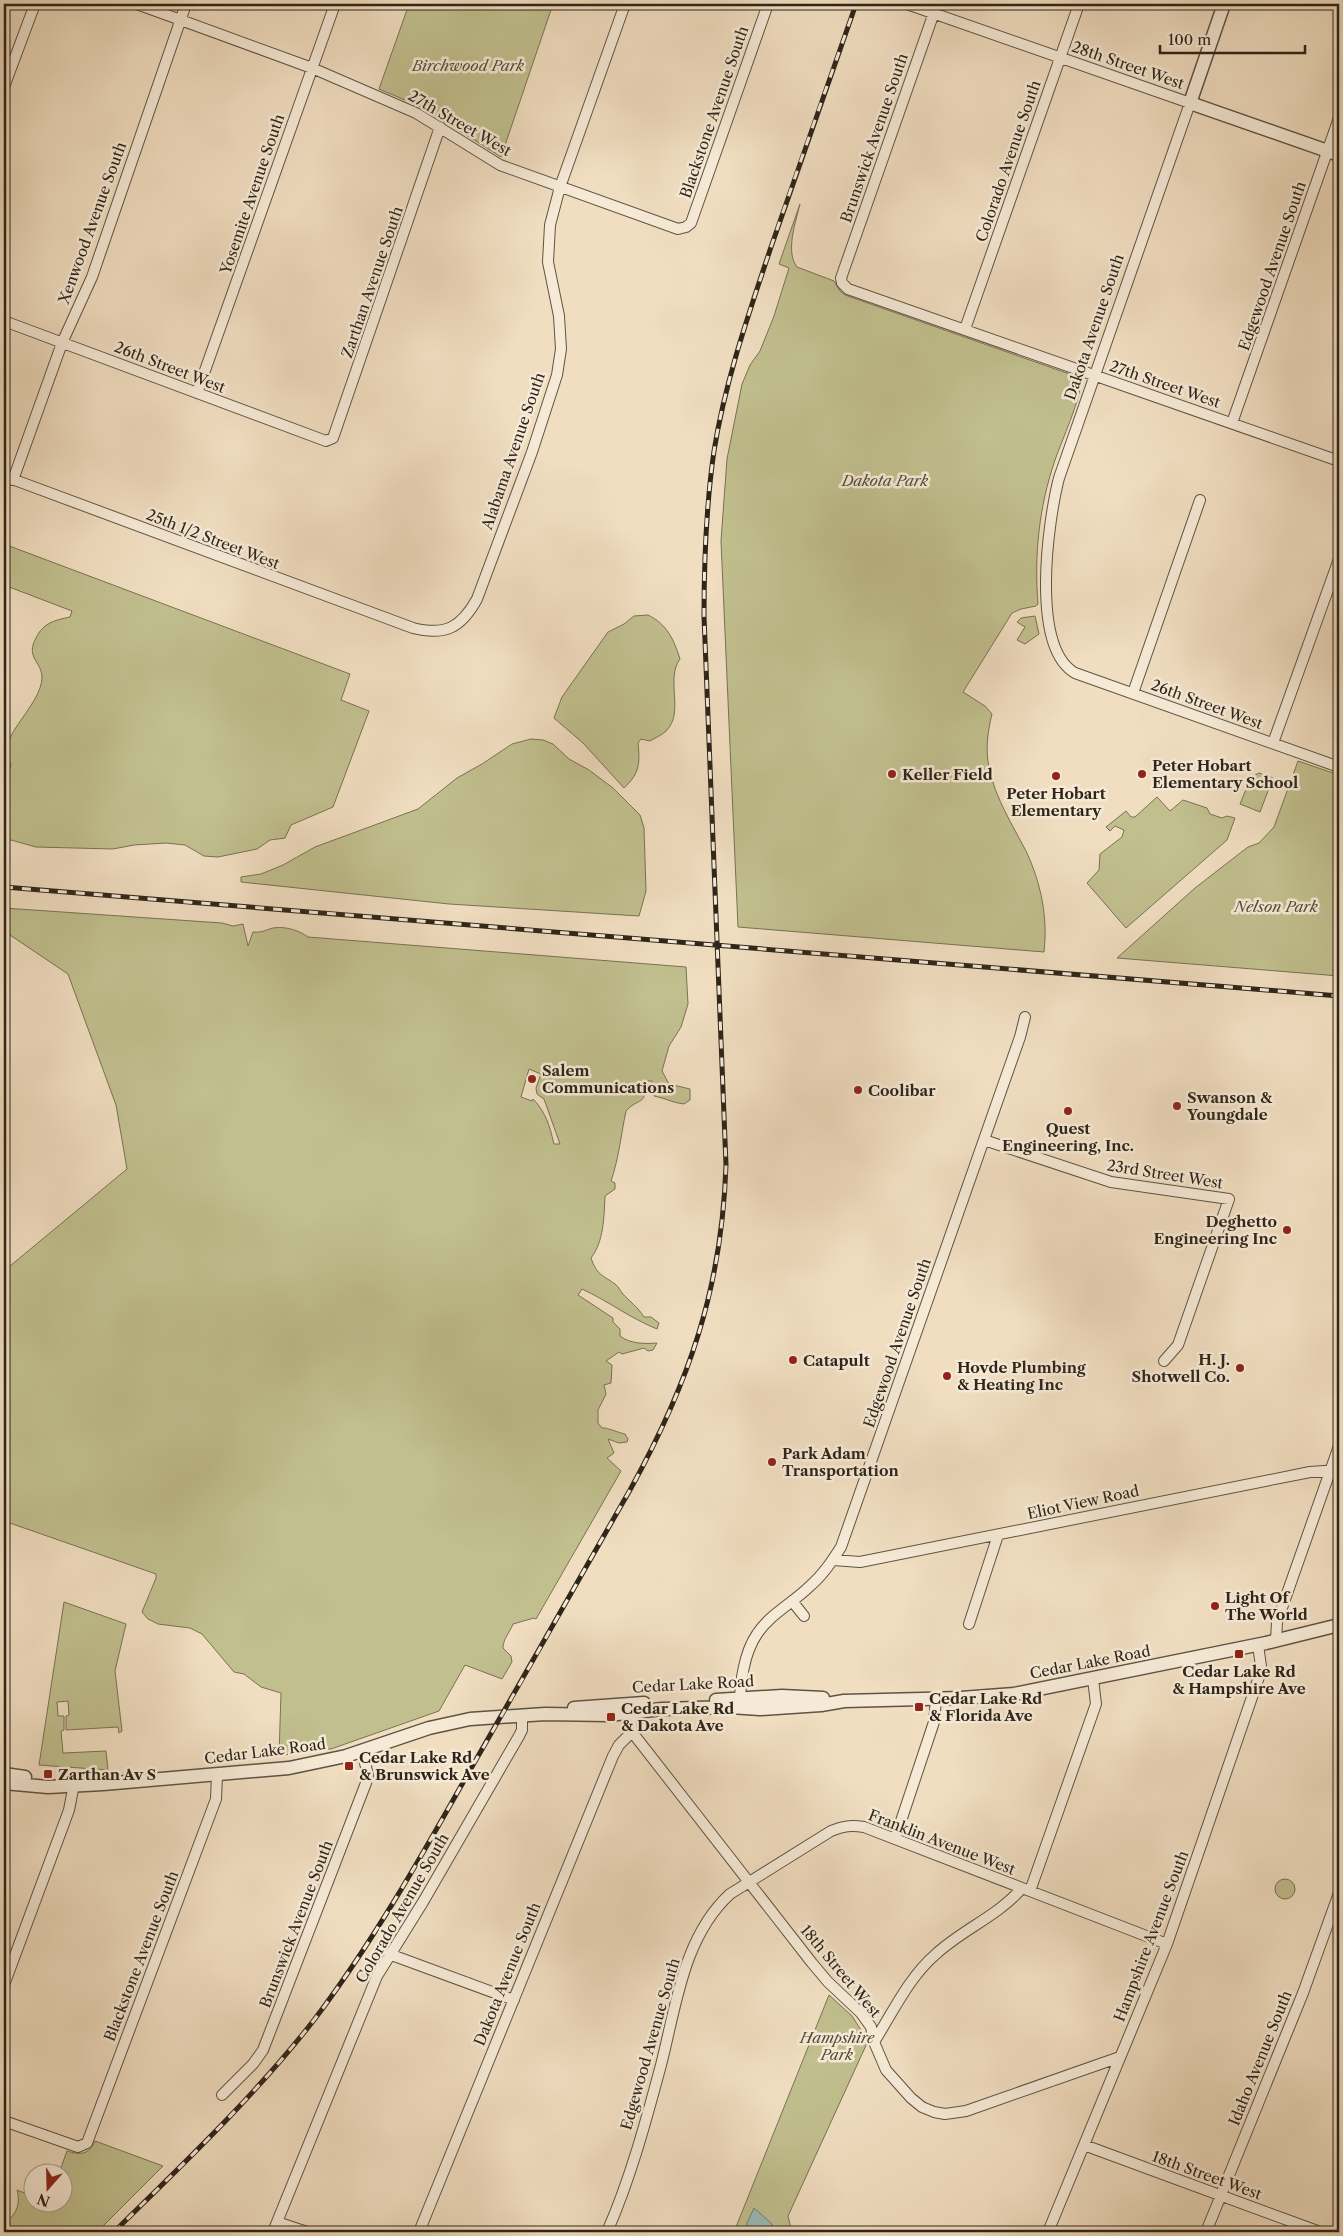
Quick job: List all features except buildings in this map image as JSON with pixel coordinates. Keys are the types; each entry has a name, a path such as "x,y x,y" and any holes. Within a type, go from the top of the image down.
{"street":[{"path":"4,87 35,4"},
{"name":"27th Street West","path":"137,4 312,68 416,113 500,165 678,229 686,228"},
{"name":"Xenwood Avenue South","path":"8,478 62,343 92,276 186,4"},
{"name":"Yosemite Avenue South","path":"197,393 335,4"},
{"name":"Alabama Avenue South","path":"413,628 431,632 450,628 461,621 470,611 477,599 552,393 560,349 559,316 548,262 550,225 560,187 625,4"},
{"name":"Blackstone Avenue South","path":"686,228 691,223 768,4"},
{"name":"28th Street West","path":"907,4 936,9 1060,58 1334,153"},
{"name":"Colorado Avenue South","path":"965,329 1079,4"},
{"name":"Dakota Avenue South","path":"1066,667 1058,656 1048,610 1046,572 1047,541 1058,478 1224,4"},
{"name":"Brunswick Avenue South","path":"842,283 841,278 936,9"},
{"name":"Edgewood Avenue South","path":"1232,423 1334,153 1339,118"},
{"name":"Zarthan Avenue South","path":"326,441 333,438 338,428 440,127"},
{"name":"27th Street West","path":"842,283 848,289 1339,461"},
{"name":"26th Street West","path":"4,321 326,441"},
{"name":"25th 1/2 Street West","path":"8,478 413,628"},
{"path":"1133,693 1200,500"},
{"path":"1273,743 1339,559"},
{"name":"26th Street West","path":"1066,667 1075,673 1339,767"},
{"name":"Edgewood Avenue South","path":"740,1703 741,1688 753,1641 776,1612 810,1586 833,1560 841,1547 984,1140 1025,1017"},
{"name":"23rd Street West","path":"984,1140 1111,1182 1229,1199 1178,1345 1164,1361"},
{"path":"1276,1641 1277,1622 1335,1470 1339,1446"},
{"name":"Eliot View Road","path":"833,1560 860,1562 1300,1474 1335,1470"},
{"path":"969,1624 998,1535"},
{"path":"792,1601 804,1616"},
{"name":"Cedar Lake Road","path":"4,1783 48,1787 74,1784 117,1784 309,1764 362,1751 450,1722 470,1719 545,1714 608,1715 630,1708 662,1709 740,1703 760,1709 821,1705 844,1701 936,1699 1014,1694 1258,1645 1339,1625"},
{"name":"Hampshire Avenue South","path":"1048,2232 1167,1944 1260,1674 1262,1666 1258,1645"},
{"path":"874,2042 924,1965 949,1943 1026,1890 1096,1704 1093,1679"},
{"path":"894,1839 934,1722 936,1699"},
{"path":"630,1708 632,1732 749,1881"},
{"name":"Colorado Avenue South","path":"272,2232 374,1984 519,1736 522,1730 522,1716"},
{"name":"Dakota Avenue South","path":"419,2232 612,1756 619,1745 632,1732"},
{"name":"Brunswick Avenue South","path":"222,2095 253,2064 263,2050 366,1783 368,1774 362,1751"},
{"name":"Cedar Lake Road","path":"4,1774 74,1784"},
{"name":"Blackstone Avenue South","path":"4,2121 78,2147 84,2146 89,2139 216,1799 217,1775"},
{"path":"4,1985 69,1810 74,1784"},
{"name":"Franklin Avenue West","path":"749,1881 841,1827 853,1825 864,1827 1167,1944"},
{"name":"Edgewood Avenue South","path":"607,2232 644,2125 680,1983 705,1925 718,1905 749,1881"},
{"name":"18th Street West","path":"749,1881 828,1982 860,2013 871,2027 874,2042 886,2070 911,2098 922,2107 946,2114 966,2110 1120,2057"},
{"name":"Idaho Avenue South","path":"1206,2232 1303,1993 1339,1893"},
{"path":"390,1954 514,2000"},
{"name":"18th Street West","path":"1084,2145 1320,2232"},
{"path":"277,2222 307,2232"}],"green space":[{"name":"Birchwood Park","path":"409,4 553,4 501,157 424,108 379,89"},
{"name":"Dakota Park","path":"800,204 792,245 792,253 797,267 834,281 845,295 1078,377 1081,381 1074,410 1055,460 1045,495 1037,549 1038,604 1012,613 963,692 985,706 992,714 987,740 989,767 995,789 1036,875 1044,913 1044,952 738,927 721,541 727,459 742,384 750,365 760,351 774,316 789,268 779,264"},
{"path":"4,544 350,674 341,700 369,711 333,807 291,825 285,838 270,840 257,849 218,857 204,856 185,845 166,843 134,845 113,849 36,847 4,840 4,784 11,765 7,755 7,746 10,737 35,698 42,678 40,667 33,655 33,645 42,629 54,621 70,617 72,611 4,585"},
{"path":"648,615 660,623 669,633 680,659 674,676 674,715 671,724 664,732 650,741 641,739 638,743 638,767 624,788 583,743 554,718 562,697 608,632 624,624 634,616"},
{"path":"1035,616 1039,634 1025,644 1017,640 1025,627 1017,622 1021,618"},
{"path":"531,739 543,740 553,744 569,759 589,770 613,788 640,815 644,828 646,891 639,916 449,904 241,882 241,877 261,874 283,865 315,847 418,809 457,778 512,744"},
{"name":"Nelson Park","path":"1298,761 1339,775 1339,841 1333,861 1339,863 1339,976 1117,958 1195,888 1248,847 1259,843 1274,827"},
{"path":"1259,773 1273,778 1260,812 1240,804 1251,777"},
{"path":"1157,797 1170,811 1183,800 1207,808 1210,814 1222,818 1227,816 1235,818 1227,840 1126,928 1087,883 1099,870 1100,854 1122,837 1124,830 1115,826 1110,831 1106,827 1126,811 1131,817 1135,817"},
{"path":"4,908 222,923 233,926 243,924 248,946 253,932 273,928 287,928 308,937 686,967 688,1004 681,1027 669,1046 662,1071 669,1084 690,1089 690,1100 684,1104 654,1096 652,1081 646,1081 643,1098 626,1111 611,1181 615,1183 615,1189 605,1196 601,1236 591,1258 598,1271 616,1285 644,1317 651,1317 659,1323 657,1329 582,1289 578,1295 613,1318 613,1322 620,1329 620,1336 624,1339 638,1343 657,1343 653,1350 648,1351 644,1348 622,1354 619,1352 606,1361 612,1365 611,1383 604,1385 606,1394 598,1410 598,1423 602,1428 625,1434 628,1439 627,1442 619,1443 608,1439 614,1453 607,1458 621,1471 536,1619 513,1624 503,1645 503,1648 511,1656 512,1662 502,1679 465,1665 439,1711 331,1749 315,1749 279,1756 281,1693 261,1687 244,1674 234,1672 202,1634 190,1628 158,1624 148,1619 142,1612 156,1574 4,1521 4,1271 127,1169 116,1105 68,974 4,931","holes":["529,1069 541,1074 536,1088 537,1094 544,1099 560,1144 554,1144 547,1120 533,1099 532,1101 521,1097"]},
{"path":"64,1602 126,1624 115,1671 122,1731 119,1733 118,1727 66,1730 66,1716 69,1715 68,1701 57,1702 58,1716 64,1716 64,1730 61,1731 63,1753 106,1751 108,1770 39,1765"},
{"path":"1285,1879 1292,1882 1295,1889 1292,1896 1285,1899 1278,1896 1275,1889 1278,1882"},
{"name":"Hampshire Park","path":"829,1995 852,2016 868,2041 788,2216 792,2232 734,2232"},
{"path":"95,2141 163,2166 97,2232 4,2232 4,2223 12,2217 18,2205 17,2190 22,2192 22,2214 72,2214 72,2164 62,2164 67,2151 84,2153 93,2146"}],"water":[{"path":"754,2208 771,2223 776,2232 745,2232"}],"railway":[{"path":"114,2232 243,2103 267,2076 314,2020 376,1930 433,1836 630,1490 669,1411 699,1334 718,1253 726,1165 704,616 704,575 711,472 724,400 746,324 856,4"},
{"path":"4,887 1339,996"}],"place":[{"name":"Keller Field","path":"892,774"},
{"name":"Peter Hobart Elementary School","path":"1142,774"},
{"name":"Peter Hobart Elementary","path":"1056,776"},
{"name":"Salem Communications","path":"532,1079"},
{"name":"Coolibar","path":"858,1090"},
{"name":"Swanson & Youngdale","path":"1177,1106"},
{"name":"Quest Engineering, Inc.","path":"1068,1111"},
{"name":"Deghetto Engineering Inc","path":"1287,1230"},
{"name":"Catapult","path":"793,1360"},
{"name":"H. J. Shotwell Co.","path":"1240,1368"},
{"name":"Hovde Plumbing & Heating Inc","path":"947,1376"},
{"name":"Park Adam Transportation","path":"772,1462"},
{"name":"Light Of The World","path":"1215,1606"},
{"name":"Cedar Lake Rd & Hampshire Ave","path":"1239,1654"},
{"name":"Cedar Lake Rd & Florida Ave","path":"919,1707"},
{"name":"Cedar Lake Rd & Dakota Ave","path":"611,1717"},
{"name":"Cedar Lake Rd & Brunswick Ave","path":"349,1766"},
{"name":"Zarthan Av S","path":"48,1774"}]}
